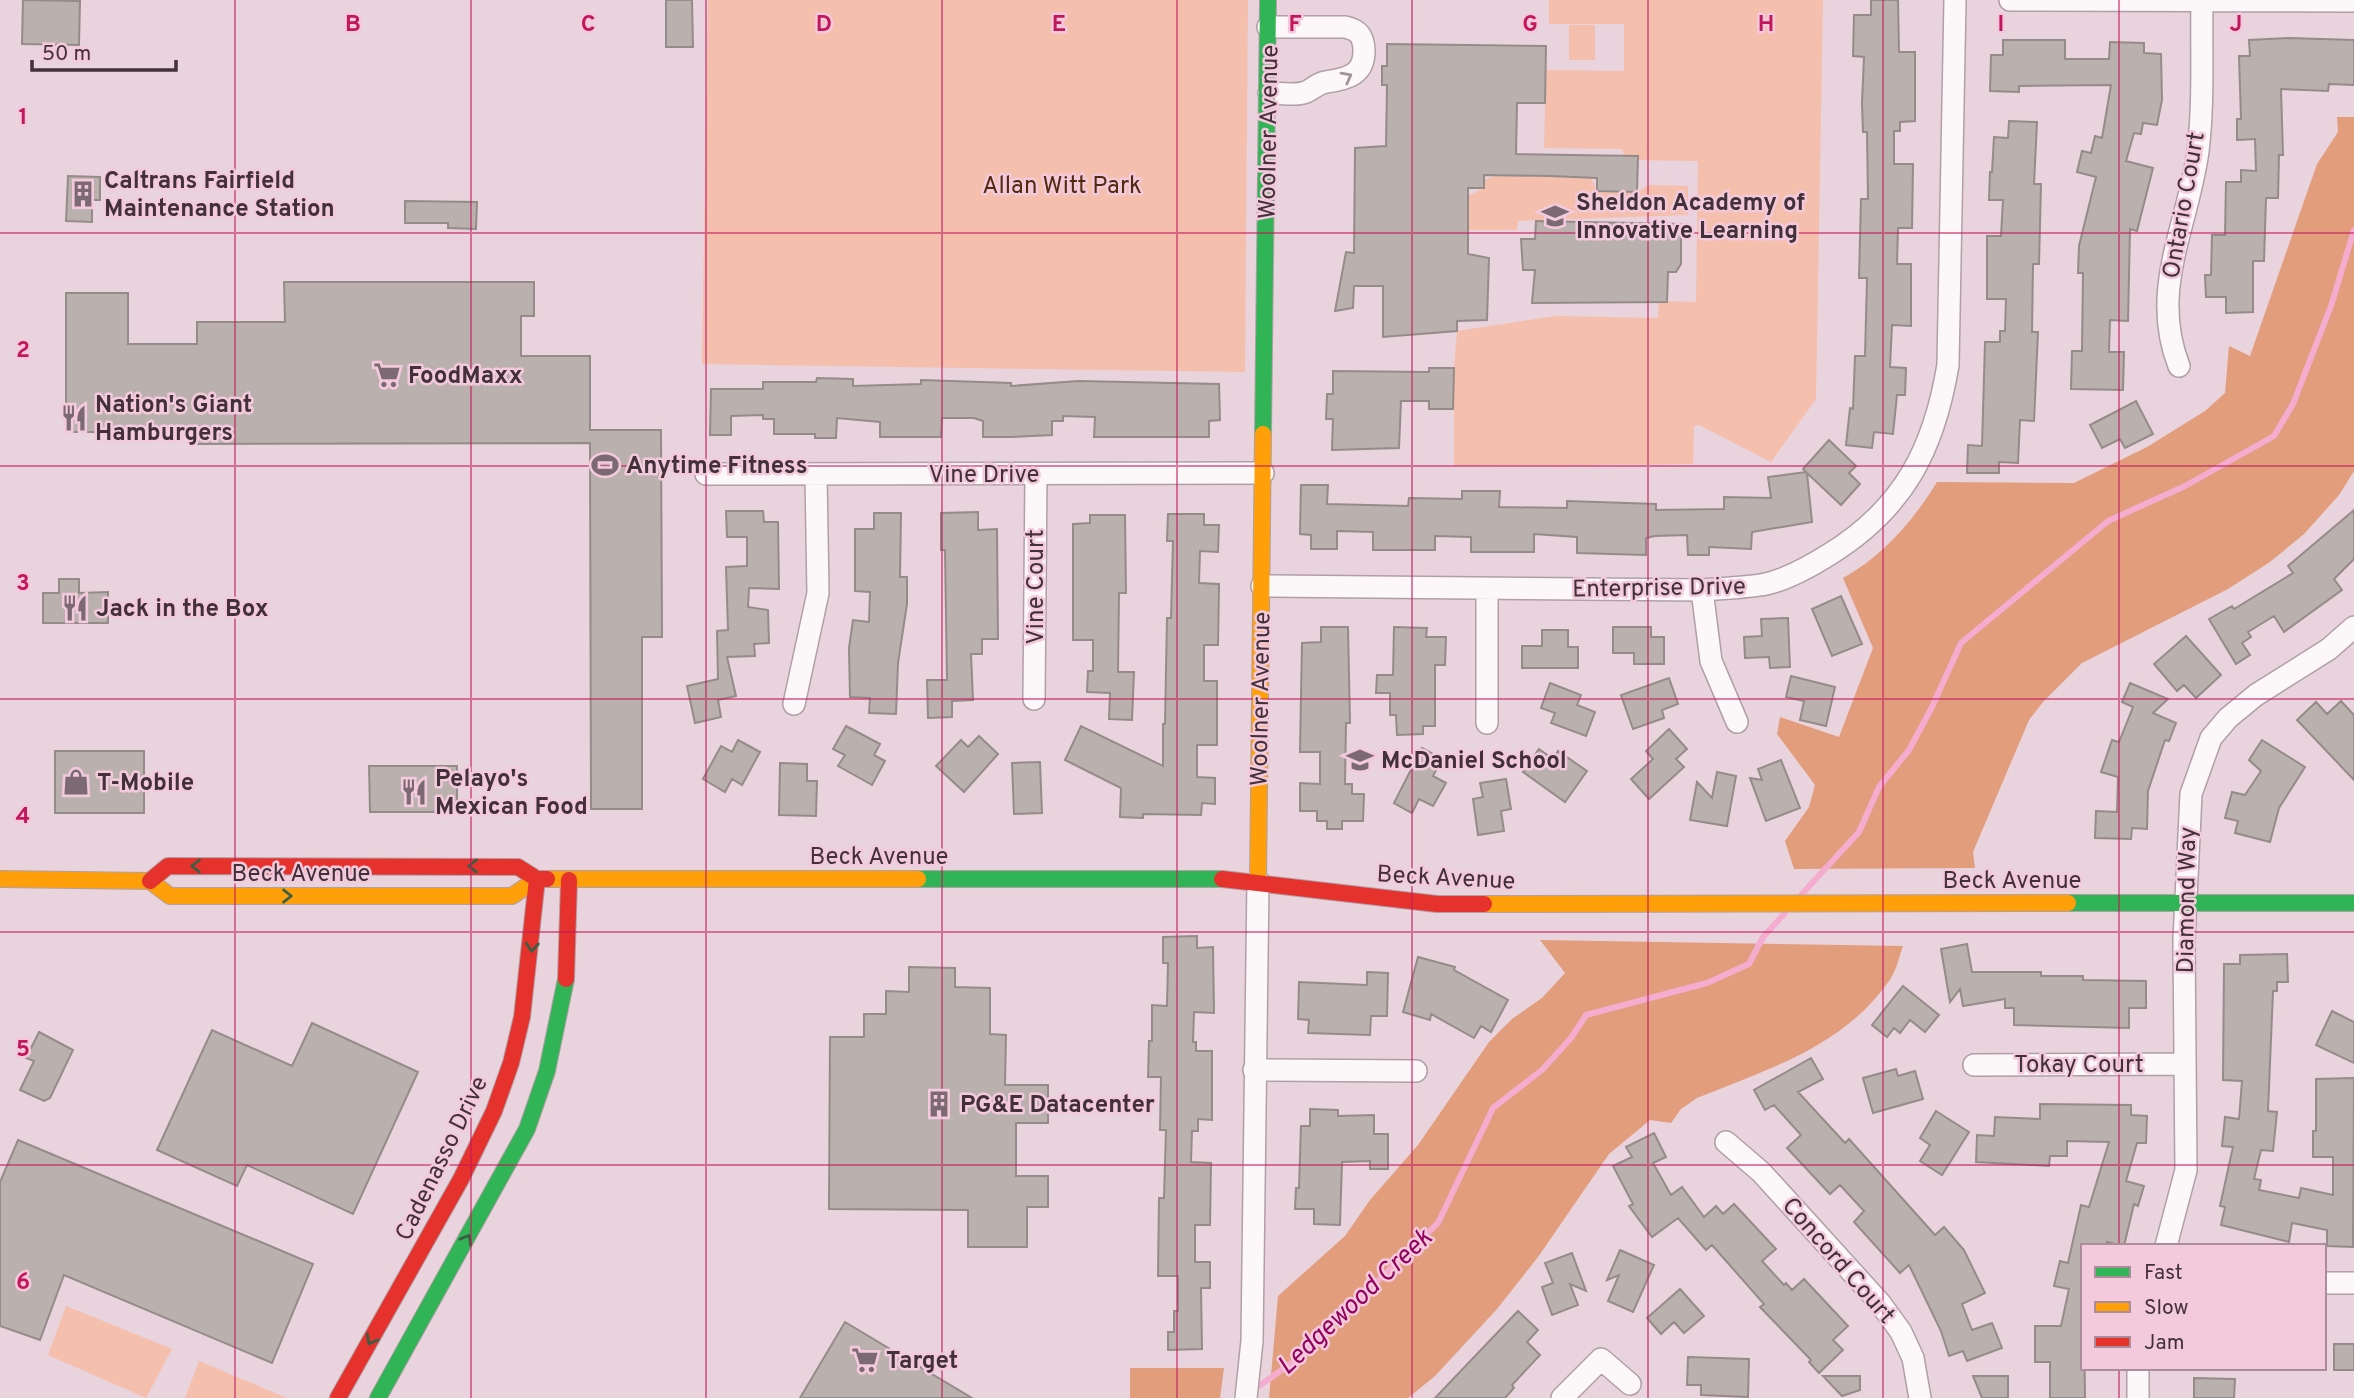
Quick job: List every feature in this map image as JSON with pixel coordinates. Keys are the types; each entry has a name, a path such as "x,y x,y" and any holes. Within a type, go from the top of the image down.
{"street":[{"name":"Woolner Avenue","path":"1246,1398 1252,1342 1269,0"},
{"name":"Enterprise Drive","path":"1262,586 1702,590 1768,584 1814,564 1862,534 1897,496 1923,455 1941,406 1948,365 1955,0"},
{"path":"2010,0 2354,1"},
{"name":"Ontario Court","path":"2179,366 2169,342 2166,304 2172,260 2197,151 2202,0"},
{"path":"1268,27 1345,27 1356,30 1363,37 1364,53 1360,69 1348,79 1323,82 1304,93 1269,93"},
{"name":"Vine Drive","path":"706,474 1263,473"},
{"name":"Vine Court","path":"1034,699 1036,474"},
{"path":"794,704 818,593 816,475"},
{"path":"1487,589 1487,723"},
{"path":"1702,590 1711,661 1737,722"},
{"name":"Diamond Way","path":"2171,1244 2186,1170 2185,902 2191,794 2211,738 2256,695 2350,640"},
{"name":"Beck Avenue","path":"150,881 168,866 518,867 537,879 569,880 1258,881 1437,904 2354,904"},
{"name":"Beck Avenue","path":"0,879 150,881 170,896 512,896 537,879"},
{"name":"Cadenasso Drive","path":"338,1398 446,1207 493,1115 510,1065 524,1008 532,955 537,879"},
{"path":"379,1398 527,1129 547,1071 564,997 569,953 569,880"},
{"name":"Tokay Court","path":"1974,1065 2185,1064"},
{"path":"1254,1070 1416,1071"},
{"name":"Concord Court","path":"1726,1142 1761,1172 1880,1303 1901,1332 1913,1357 1920,1398"},
{"path":"2326,1283 2354,1283"},
{"path":"1562,1398 1601,1359 1630,1384"},
{"path":"2138,1370 2138,1398"}],"green space":[{"name":"Allan Witt Park","path":"708,0 1248,0 1245,372 702,364"},
{"path":"1549,0 1823,0 1816,399 1771,462 1699,425 1694,426 1693,464 1454,466 1454,368 1457,331 1556,316 1658,318 1659,301 1696,302 1698,161 1638,160 1624,156 1622,149 1544,148 1546,70 1624,71 1624,24 1549,24"},
{"path":"1569,25 1595,25 1595,60 1569,60"},
{"path":"1497,175 1591,178 1597,191 1637,192 1649,185 1688,186 1688,215 1518,221 1517,230 1468,230 1468,196 1484,188 1484,180"},
{"path":"66,1306 172,1349 146,1398 48,1355"},
{"path":"199,1361 287,1398 185,1398"}],"shaded area":[{"path":"2337,117 2354,117 2354,471 2339,495 2304,534 2270,562 2228,589 2082,663 2043,702 2029,720 1973,852 1975,868 1794,869 1785,841 1809,807 1815,785 1777,734 1780,717 1839,737 1873,648 1843,578 1871,559 1896,536 1937,482 2074,483 2147,447 2205,411 2225,393 2229,346 2250,356 2317,164 2338,132"},
{"path":"1540,940 1903,946 1891,977 1870,1004 1850,1023 1827,1039 1777,1066 1697,1098 1681,1109 1671,1123 1650,1120 1609,1154 1538,1257 1497,1309 1435,1376 1408,1398 1269,1398 1278,1296 1345,1236 1370,1200 1418,1145 1489,1042 1512,1019 1542,998 1565,973"},
{"path":"1130,1368 1224,1368 1220,1398 1130,1398"}],"building":[{"path":"23,0 80,1 79,45 22,44"},
{"path":"666,0 692,0 693,47 666,47"},
{"path":"1871,0 1898,0 1899,52 1915,52 1915,121 1900,122 1900,131 1894,131 1894,164 1913,164 1912,228 1898,228 1897,264 1911,264 1911,326 1892,325 1890,367 1906,368 1905,395 1897,395 1893,434 1874,432 1872,448 1846,445 1850,408 1853,409 1855,356 1865,356 1867,278 1859,278 1861,199 1868,199 1867,132 1863,132 1864,57 1853,56 1854,15 1871,15"},
{"path":"2003,40 2065,40 2065,59 2109,59 2110,42 2144,43 2144,53 2161,54 2162,100 2157,125 2143,123 2141,134 2134,133 2126,161 2153,168 2137,231 2130,229 2128,321 2110,320 2109,352 2124,352 2123,390 2071,389 2072,351 2082,351 2083,273 2078,273 2079,246 2096,177 2077,172 2082,151 2091,153 2095,136 2102,138 2111,85 2019,86 2019,92 1990,91 1991,55 2003,55"},
{"path":"2249,40 2354,40 2354,85 2329,84 2328,91 2281,89 2283,155 2279,155 2278,198 2266,198 2264,261 2253,261 2253,312 2226,313 2226,297 2206,297 2205,275 2211,275 2212,235 2225,235 2226,182 2241,182 2241,170 2256,171 2255,139 2237,140 2237,119 2241,119 2239,56 2250,56"},
{"path":"1387,44 1546,46 1545,103 1517,103 1516,154 1638,156 1637,192 1597,191 1597,178 1550,176 1484,175 1484,188 1468,188 1468,254 1489,258 1487,320 1457,321 1457,331 1383,337 1383,286 1354,286 1353,308 1335,311 1346,252 1354,253 1355,148 1386,146 1387,85 1382,85 1382,66 1387,66"},
{"path":"2009,121 2037,122 2034,184 2041,184 2039,264 2033,264 2032,332 2038,332 2034,421 2020,420 2018,463 1999,462 1999,473 1967,473 1968,445 1982,446 1985,342 2000,342 2000,331 2005,331 2006,299 1987,299 1987,236 2001,236 2003,200 1989,200 1990,172 1994,137 2008,138"},
{"name":"Caltrans Fairfield Maintenance Station","path":"68,176 100,177 100,200 92,200 92,222 66,221"},
{"path":"405,201 477,202 476,229 448,228 448,223 405,223"},
{"path":"1536,221 1681,224 1681,264 1676,272 1668,272 1667,302 1532,303 1535,270 1523,270 1521,239 1535,239"},
{"path":"284,282 534,282 534,316 521,316 521,356 590,356 590,430 661,430 662,637 642,637 642,809 591,809 590,443 197,444 197,432 66,432 66,293 128,293 128,344 197,344 197,322 285,322"},
{"path":"1429,368 1454,368 1453,409 1429,409 1429,401 1401,401 1399,448 1332,450 1333,419 1326,419 1327,394 1333,394 1333,371 1429,372"},
{"path":"817,378 853,379 853,386 921,384 921,380 1011,383 1011,386 1078,381 1219,384 1220,420 1209,421 1209,437 1094,437 1095,417 1063,416 1063,421 1052,421 1052,435 983,437 983,421 974,418 942,418 941,437 880,437 880,422 837,418 836,438 815,438 815,434 774,434 774,419 763,419 763,415 731,416 731,435 710,435 711,389 763,389 763,382 816,382"},
{"path":"2136,401 2153,434 2125,448 2120,439 2102,448 2090,425"},
{"path":"1829,440 1856,466 1849,473 1860,484 1841,505 1807,473 1812,522 1752,532 1751,549 1709,547 1709,555 1688,555 1687,535 1646,538 1646,555 1577,553 1577,537 1534,534 1534,552 1471,552 1471,537 1435,536 1435,550 1373,550 1373,532 1337,531 1337,549 1311,549 1311,535 1300,534 1301,485 1328,485 1327,504 1408,506 1409,498 1462,499 1462,491 1500,491 1499,507 1567,508 1567,501 1656,504 1656,510 1724,509 1724,497 1771,498 1768,477 1806,472 1803,469"},
{"path":"2354,510 2354,559 2334,579 2342,590 2284,632 2274,616 2248,632 2251,637 2242,643 2250,655 2236,664 2209,619 2232,606 2234,609 2293,573 2288,566"},
{"path":"726,511 763,511 764,522 778,522 779,589 749,588 748,607 768,610 769,643 754,644 755,656 727,657 736,696 718,700 721,717 695,723 687,686 718,679 717,631 728,630 726,567 747,566 747,537 727,537"},
{"path":"978,512 978,530 997,529 998,639 982,639 982,654 971,654 973,700 952,701 952,717 928,718 927,680 947,680 945,550 941,550 941,513"},
{"path":"874,513 901,513 900,577 907,577 907,604 898,663 896,714 869,713 870,698 850,697 849,648 853,620 869,622 870,592 855,591 855,529 874,529"},
{"path":"1168,514 1204,514 1204,525 1219,525 1218,552 1200,551 1199,583 1219,584 1218,645 1204,645 1204,681 1217,681 1217,745 1197,745 1197,777 1215,778 1215,804 1202,803 1201,815 1143,814 1143,818 1120,817 1121,788 1065,760 1081,726 1163,766 1167,618 1171,618 1173,541 1167,541"},
{"path":"1090,515 1125,515 1126,593 1119,593 1118,672 1134,672 1132,720 1109,719 1110,693 1087,692 1088,671 1093,671 1093,640 1073,640 1073,524 1090,523"},
{"name":"Jack in the Box","path":"59,579 79,579 79,593 108,592 108,623 43,623 43,593 59,593"},
{"path":"1841,596 1862,644 1832,656 1812,609"},
{"path":"1788,618 1790,667 1770,668 1769,657 1745,658 1744,637 1762,636 1761,619"},
{"path":"1321,627 1348,627 1350,723 1346,723 1345,784 1352,784 1352,794 1364,794 1363,821 1342,821 1342,829 1327,829 1327,821 1317,821 1317,811 1300,811 1300,783 1320,784 1320,752 1300,752 1302,643 1321,642"},
{"path":"1394,627 1427,628 1426,637 1446,637 1445,665 1435,665 1435,726 1423,726 1423,734 1397,735 1396,715 1390,715 1390,693 1376,693 1377,675 1393,675"},
{"path":"1613,627 1651,627 1651,637 1664,637 1664,664 1634,664 1634,653 1613,653"},
{"path":"1542,630 1568,630 1568,647 1578,647 1578,668 1522,668 1522,646 1542,646"},
{"path":"2186,636 2221,675 2196,698 2184,685 2177,691 2154,664"},
{"path":"1791,676 1835,687 1826,726 1800,720 1804,701 1786,697"},
{"path":"1669,678 1678,704 1662,710 1664,718 1633,729 1621,695"},
{"path":"1550,683 1581,695 1577,705 1595,712 1586,736 1551,723 1555,713 1541,708"},
{"path":"2130,683 2168,699 2153,713 2176,723 2169,741 2165,740 2148,791 2147,829 2132,828 2131,839 2095,838 2096,811 2117,812 2118,777 2101,772 2112,740 2119,742 2133,707 2122,702"},
{"path":"2341,701 2354,715 2354,780 2297,720 2316,702 2327,714"},
{"path":"846,726 880,744 874,755 885,761 872,785 838,766 845,755 833,749"},
{"path":"1669,729 1687,749 1676,759 1684,767 1649,799 1631,779 1653,759 1646,751"},
{"path":"979,736 998,754 964,792 936,766 961,740 968,747"},
{"path":"738,740 760,752 742,785 732,779 725,792 703,779 721,746 732,752"},
{"path":"2262,740 2305,767 2279,808 2270,842 2235,833 2238,821 2225,818 2232,792 2245,795 2261,771 2249,760"},
{"path":"1422,748 1442,759 1433,776 1446,783 1433,806 1419,799 1412,813 1394,803"},
{"path":"1539,749 1553,759 1558,751 1587,771 1565,802 1523,772"},
{"path":"55,751 144,751 144,813 55,813"},
{"path":"1781,760 1800,808 1766,821 1750,778 1762,780 1758,769"},
{"path":"1040,762 1042,813 1014,814 1012,763"},
{"path":"780,763 807,764 807,781 817,781 816,816 779,815"},
{"path":"369,766 457,766 457,812 370,812"},
{"path":"1717,772 1736,776 1727,826 1690,820 1697,782 1712,798"},
{"path":"1506,779 1511,809 1501,811 1504,831 1478,835 1473,799 1483,797 1480,783"},
{"path":"1197,936 1197,948 1213,947 1214,1013 1194,1012 1193,1042 1196,1042 1196,1051 1212,1051 1212,1120 1198,1119 1198,1131 1192,1131 1191,1162 1211,1163 1210,1225 1195,1225 1195,1262 1210,1262 1210,1288 1201,1288 1202,1349 1168,1350 1168,1332 1174,1332 1174,1311 1178,1311 1178,1276 1158,1276 1159,1198 1164,1198 1166,1130 1160,1130 1161,1077 1148,1077 1149,1041 1152,1041 1152,1005 1167,1006 1168,963 1163,963 1163,937"},
{"path":"1967,944 1972,972 2041,972 2041,976 2083,976 2083,980 2146,981 2146,1008 2129,1008 2129,1028 2014,1025 2014,1008 2005,1008 2005,999 1963,1006 1960,989 1950,1002 1941,949"},
{"path":"2287,954 2288,982 2277,982 2277,991 2273,991 2268,1111 2277,1112 2273,1151 2261,1150 2254,1179 2261,1180 2259,1190 2299,1198 2301,1188 2333,1195 2333,1157 2313,1157 2316,1079 2354,1078 2353,1247 2327,1246 2327,1230 2292,1223 2289,1242 2221,1225 2225,1207 2220,1206 2233,1147 2222,1146 2225,1117 2239,1119 2242,1081 2223,1080 2224,964 2240,964 2240,955"},
{"path":"1418,957 1455,967 1454,970 1508,1000 1491,1032 1481,1026 1474,1038 1431,1014 1430,1020 1403,1012"},
{"name":"PG&E Datacenter","path":"909,967 955,968 955,987 990,988 990,1034 1006,1035 1005,1085 1048,1085 1048,1123 1016,1123 1016,1176 1048,1176 1048,1207 1027,1207 1027,1247 968,1247 968,1210 829,1209 830,1037 864,1037 864,1014 886,1014 886,991 909,992"},
{"path":"1367,972 1388,973 1387,1016 1371,1016 1370,1035 1308,1033 1309,1020 1298,1019 1299,982 1367,985"},
{"path":"1903,986 1939,1015 1925,1032 1910,1020 1900,1033 1894,1028 1887,1037 1872,1025"},
{"path":"2332,1011 2354,1022 2354,1063 2316,1045"},
{"path":"312,1023 418,1072 353,1214 247,1165 237,1186 157,1150 212,1030 292,1066"},
{"path":"39,1032 73,1050 50,1098 44,1101 20,1090 34,1061 26,1058"},
{"path":"1811,1058 1823,1079 1798,1092 1845,1143 1849,1139 1935,1235 1944,1227 1964,1250 1985,1293 1962,1304 1972,1330 1992,1323 2002,1348 1967,1361 1963,1351 1949,1356 1941,1331 1909,1265 1900,1273 1854,1222 1864,1211 1840,1185 1830,1194 1787,1148 1801,1135 1774,1105 1765,1110 1754,1090"},
{"path":"1896,1069 1898,1076 1915,1071 1923,1099 1873,1113 1863,1078"},
{"path":"2040,1104 2131,1105 2131,1115 2147,1116 2146,1143 2137,1143 2126,1181 2144,1186 2138,1206 2134,1204 2124,1244 2081,1244 2081,1370 2085,1370 2085,1398 2050,1398 2050,1362 2035,1362 2035,1326 2061,1326 2069,1289 2054,1286 2060,1261 2068,1263 2081,1205 2089,1207 2109,1142 2067,1141 2067,1156 2050,1156 2049,1166 1976,1162 1977,1135 1994,1136 1995,1117 2040,1119"},
{"path":"1310,1109 1338,1110 1338,1116 1374,1115 1374,1134 1388,1134 1388,1169 1370,1169 1370,1161 1342,1162 1340,1225 1314,1224 1314,1209 1295,1209 1296,1188 1299,1188 1301,1126 1310,1126"},
{"path":"1936,1111 1969,1132 1942,1175 1920,1161 1930,1145 1920,1138"},
{"path":"1654,1133 1666,1157 1653,1163 1671,1195 1682,1187 1704,1217 1716,1206 1723,1214 1734,1204 1776,1249 1762,1261 1784,1285 1786,1283 1792,1290 1804,1279 1848,1326 1833,1340 1843,1350 1819,1373 1809,1362 1811,1360 1760,1307 1764,1304 1712,1245 1706,1250 1678,1218 1652,1237 1629,1206 1633,1204 1613,1166 1632,1157 1626,1147"},
{"path":"18,1140 313,1264 272,1363 64,1275 40,1340 0,1326 0,1182"},
{"path":"1620,1250 1654,1265 1633,1312 1608,1301 1619,1275 1607,1280"},
{"path":"1572,1253 1586,1291 1570,1284 1578,1305 1552,1315 1542,1287 1553,1283 1545,1263"},
{"path":"1680,1289 1704,1316 1684,1333 1674,1322 1661,1334 1647,1318"},
{"path":"1518,1311 1538,1330 1527,1342 1540,1355 1512,1385 1514,1388 1505,1398 1435,1398"},
{"name":"Target","path":"845,1322 972,1398 800,1398"},
{"path":"2334,1344 2354,1344 2354,1370 2334,1370"},
{"path":"1688,1357 1749,1359 1748,1397 1701,1395 1701,1385 1687,1385"},
{"path":"1823,1376 1860,1376 1860,1390 1842,1396"},
{"path":"1973,1376 2008,1376 2008,1398 1982,1398"},
{"path":"2194,1378 2235,1379 2234,1398 2194,1398"}],"waterway":[{"name":"Ledgewood Creek","path":"1802,894 1859,832 1879,787 1909,750 1961,643 2108,521 2185,486 2274,436 2293,404 2331,306 2354,230"},
{"name":"Ledgewood Creek","path":"1252,1391 1293,1362 1438,1223 1493,1108 1542,1070 1571,1038 1586,1015 1707,983 1749,964 1763,937 1785,913"}],"traffic: fast":[{"path":"1263,434 1268,0"},
{"path":"918,879 1222,879"},
{"path":"2068,903 2354,903"},
{"path":"378,1398 527,1129 547,1071 566,979"}],"traffic: slow":[{"path":"1258,881 1263,434"},
{"path":"0,879 150,881 170,896 512,896 537,879"},
{"path":"547,879 918,879"},
{"path":"1484,904 2068,903"}],"traffic: jam":[{"path":"150,881 168,866 518,867 537,879 547,879"},
{"path":"338,1398 461,1179 494,1111 511,1063 522,1017 537,879"},
{"path":"1222,879 1437,904 1484,904"},
{"path":"566,979 569,880"}],"place":[{"name":"Caltrans Fairfield Maintenance Station","path":"83,194"},
{"name":"Sheldon Academy of Innovative Learning","path":"1555,216"},
{"name":"FoodMaxx","path":"387,375"},
{"name":"Nation's Giant Hamburgers","path":"74,418"},
{"name":"Anytime Fitness","path":"605,465"},
{"name":"Jack in the Box","path":"75,608"},
{"name":"McDaniel School","path":"1360,760"},
{"name":"T-Mobile","path":"76,782"},
{"name":"Pelayo's Mexican Food","path":"414,792"},
{"name":"PG&E Datacenter","path":"939,1104"},
{"name":"Target","path":"865,1360"}]}
